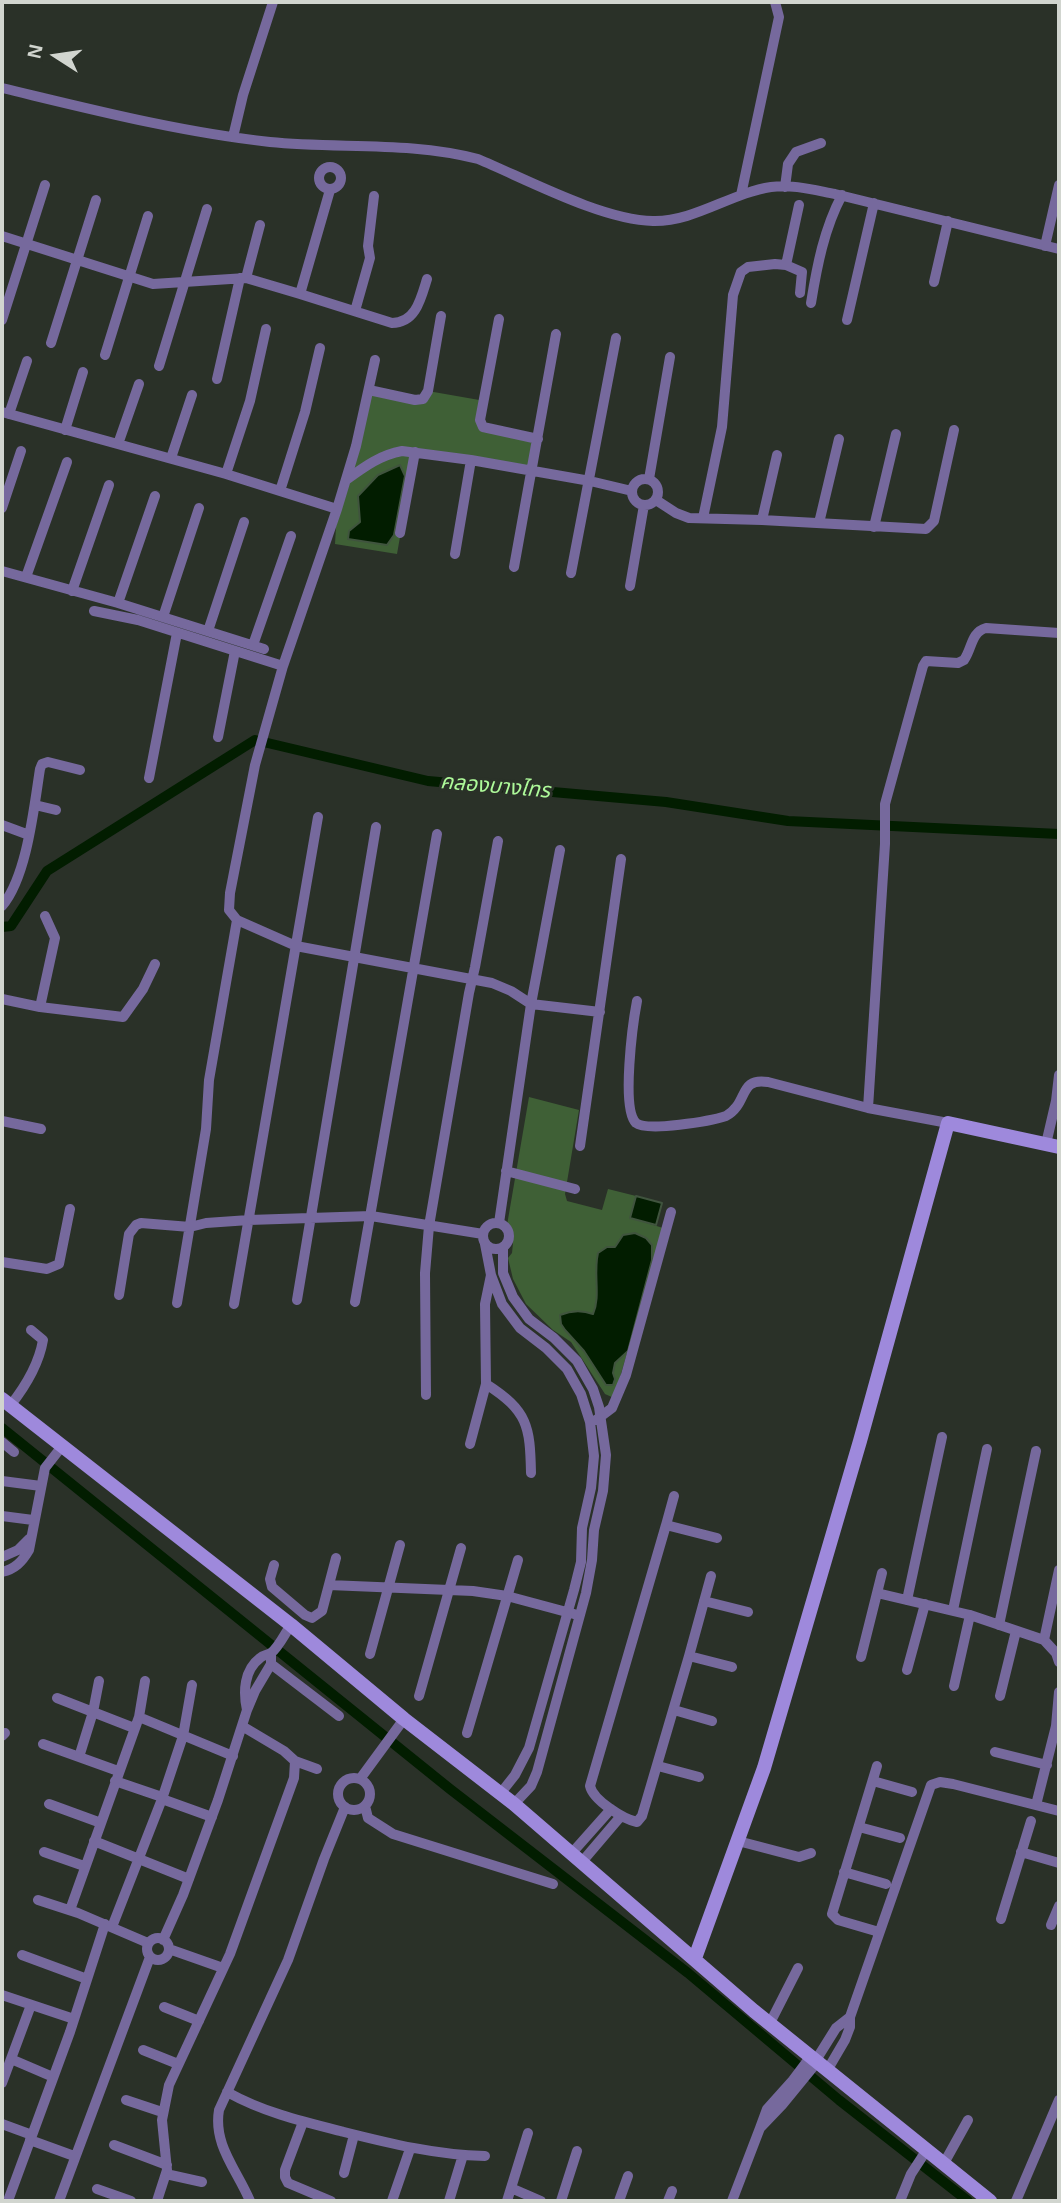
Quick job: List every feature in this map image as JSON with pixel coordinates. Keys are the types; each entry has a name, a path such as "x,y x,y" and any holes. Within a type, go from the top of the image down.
{"street":[{"path":"233,137 243,95 273,2"},
{"path":"741,195 779,17 775,2"},
{"path":"2,88 94,110 233,137 303,145 426,149 462,155 478,159 606,212 653,221 704,210 741,195 771,187 785,187 842,195 1058,249"},
{"path":"785,187 788,164 796,152 821,143"},
{"path":"331,166 333,146"},
{"path":"299,294 330,190 340,184 342,178 341,172 331,166 320,172 319,178 324,188 330,190"},
{"path":"2,320 45,185"},
{"path":"1045,246 1059,185"},
{"path":"810,303 819,255 833,211 842,195"},
{"path":"355,311 369,258 374,196"},
{"path":"51,343 96,200"},
{"path":"847,320 874,203"},
{"path":"786,265 799,205"},
{"path":"159,366 207,209"},
{"path":"105,355 148,216"},
{"path":"934,282 948,221"},
{"path":"217,379 243,278 260,225"},
{"path":"2,236 153,284 243,278 392,323 399,323 414,313 427,279"},
{"path":"703,518 722,427 733,295 741,272 748,267 786,265 802,272 800,293"},
{"path":"369,390 415,400 423,399 428,391 441,316"},
{"path":"499,319 481,425 483,428 538,439"},
{"path":"226,474 250,401 266,329"},
{"path":"514,567 556,334"},
{"path":"571,573 616,338"},
{"path":"280,491 305,412 320,348"},
{"path":"649,480 670,357"},
{"path":"374,360 361,428 346,480 264,730 230,893 229,910 237,920 296,946 492,984 531,1003 600,1012"},
{"path":"27,361 6,413 171,458 337,509"},
{"path":"65,430 83,372"},
{"path":"118,443 139,384"},
{"path":"171,458 192,395"},
{"path":"656,500 676,513 690,518 926,529 934,521 954,430"},
{"path":"874,527 896,434"},
{"path":"819,523 839,439"},
{"path":"2,508 20,451"},
{"path":"346,480 369,463 392,453 415,452 590,481 632,491"},
{"path":"400,533 415,452"},
{"path":"762,520 777,456"},
{"path":"456,554 471,460"},
{"path":"26,578 67,462"},
{"path":"641,480 649,480 654,482 657,488 656,500 644,505 635,501 632,491 635,484 641,480"},
{"path":"72,591 109,485"},
{"path":"118,603 155,496"},
{"path":"630,586 644,505"},
{"path":"163,617 199,508"},
{"path":"208,631 244,522"},
{"path":"2,571 118,603 258,647 291,536"},
{"path":"94,611 138,620 283,666"},
{"path":"869,1108 886,807 923,666 926,661 931,660 958,663 964,660 975,634 986,628 1059,633"},
{"path":"149,778 177,633"},
{"path":"218,737 235,651"},
{"path":"2,906 14,888 29,835 42,764 48,762 80,770"},
{"path":"35,805 56,810"},
{"path":"234,1304 318,817"},
{"path":"2,825 29,835"},
{"path":"297,1300 376,827"},
{"path":"355,1303 437,834"},
{"path":"426,1395 425,1273 429,1226 498,841"},
{"path":"499,1223 531,1003 560,849"},
{"path":"580,1146 621,859"},
{"path":"40,1007 55,939 45,916"},
{"path":"177,1303 206,1129 209,1080 237,920"},
{"path":"2,999 40,1007 123,1017 143,989 155,964"},
{"path":"636,1000 630,1049 629,1104 634,1121 640,1126 665,1126 726,1116 739,1105 750,1083 754,1081 768,1082 869,1108 1053,1145 1059,1074"},
{"path":"2,1121 41,1129"},
{"path":"695,1958 764,1768 857,1453 948,1123"},
{"path":"506,1171 575,1189"},
{"path":"2,1262 47,1269 59,1264 70,1209"},
{"path":"596,1420 612,1408 626,1375 671,1212"},
{"path":"119,1295 132,1228 141,1223 190,1227 249,1220 371,1216 484,1239 493,1249 507,1244 509,1234 503,1225 488,1225 484,1239 491,1275 502,1304 520,1328 567,1369 596,1420 606,1455 592,1560 580,1616 537,1772 531,1786 514,1804"},
{"path":"500,1794 515,1775 529,1748 568,1613 581,1562 582,1528 591,1488 596,1420 593,1389 577,1361 554,1338 528,1319 513,1297 503,1273 503,1247"},
{"path":"470,1444 486,1384 485,1304 491,1275"},
{"path":"31,1330 43,1340 42,1349 24,1389 6,1402 60,1449 291,1625 401,1723 514,1804 924,2154 990,2201"},
{"path":"486,1384 509,1398 518,1409 531,1441 531,1473"},
{"path":"907,1600 942,1437"},
{"path":"2,1442 14,1452"},
{"path":"2,1572 16,1567 29,1550 45,1468 60,1449"},
{"path":"953,1610 987,1449"},
{"path":"999,1625 1036,1451"},
{"path":"2,1481 41,1486"},
{"path":"674,1496 590,1786 592,1793 632,1821 640,1819 658,1766 711,1576"},
{"path":"2,1516 33,1520"},
{"path":"666,1525 717,1538"},
{"path":"2,1557 18,1550 31,1537"},
{"path":"370,1654 400,1545"},
{"path":"419,1696 461,1548"},
{"path":"274,1564 270,1579 272,1587 312,1618 322,1611 336,1558"},
{"path":"467,1733 518,1560"},
{"path":"1044,1640 1059,1570"},
{"path":"861,1657 882,1573"},
{"path":"329,1585 449,1590 507,1596 580,1616"},
{"path":"877,1593 953,1610 1044,1640 1056,1653 1059,1662"},
{"path":"704,1601 748,1612"},
{"path":"907,1670 925,1604"},
{"path":"954,1686 970,1615"},
{"path":"223,1968 166,1944 154,1939 148,1943 146,1949 150,1957 160,1960 167,1956 166,1944 247,1710 280,1640 291,1625"},
{"path":"1000,1696 1016,1631"},
{"path":"272,1656 339,1716"},
{"path":"689,1656 732,1667"},
{"path":"79,1757 99,1681"},
{"path":"70,1910 139,1717 145,1681"},
{"path":"9,2198 87,1979 139,1859 162,1798 183,1736 192,1685"},
{"path":"1037,1805 1056,1726 1059,1692"},
{"path":"57,1698 134,1728"},
{"path":"674,1710 712,1721"},
{"path":"139,1717 233,1756"},
{"path":"360,1779 401,1723"},
{"path":"242,1726 284,1751 295,1761 317,1769"},
{"path":"43,1744 79,1757 162,1798 212,1816"},
{"path":"529,1748 543,1751"},
{"path":"995,1752 1047,1765"},
{"path":"157,2201 167,2170 162,2112 169,2085 223,1968 294,1778 295,1761"},
{"path":"658,1766 699,1777"},
{"path":"877,1766 832,1910 833,1918 879,1932"},
{"path":"353,1778 360,1779 369,1788 369,1801 355,1810 345,1807 338,1796 342,1784 353,1778"},
{"path":"873,1781 912,1792"},
{"path":"732,2201 760,2128 795,2083 815,2063 836,2028 850,2017 931,1786 940,1782 953,1784 1059,1811"},
{"path":"49,1804 101,1823"},
{"path":"365,1806 368,1818 393,1834 553,1884"},
{"path":"250,2201 224,2152 218,2131 219,2110 288,1960 345,1807"},
{"path":"576,1858 616,1812"},
{"path":"1001,1919 1031,1821"},
{"path":"859,1827 900,1838"},
{"path":"93,1841 188,1879"},
{"path":"738,1841 799,1857 811,1853"},
{"path":"44,1852 84,1866"},
{"path":"1021,1852 1059,1863"},
{"path":"844,1872 886,1884"},
{"path":"38,1900 70,1910 148,1943"},
{"path":"1051,1925 1059,1906"},
{"path":"23,1955 87,1979"},
{"path":"59,2201 150,1957"},
{"path":"770,2023 798,1968"},
{"path":"2,1995 74,2019"},
{"path":"2,2083 8,2054 31,2005"},
{"path":"164,2007 199,2021"},
{"path":"143,2050 178,2064"},
{"path":"8,2054 53,2077"},
{"path":"227,2092 263,2110 354,2135 410,2148 485,2156"},
{"path":"126,2100 162,2112"},
{"path":"1016,2201 1059,2100"},
{"path":"943,2165 968,2120"},
{"path":"303,2122 285,2170 285,2177 288,2183 331,2201"},
{"path":"2,2124 74,2156"},
{"path":"506,2201 528,2133"},
{"path":"344,2173 354,2135"},
{"path":"114,2145 167,2170 202,2182"},
{"path":"393,2201 410,2148"},
{"path":"561,2201 578,2151"},
{"path":"900,2201 911,2174 924,2154"},
{"path":"449,2201 463,2155"},
{"path":"619,2201 628,2176"},
{"path":"511,2188 541,2201"},
{"path":"97,2189 131,2201"}],"shaded area":[{"path":"369,390 426,401 428,391 485,401 481,426 539,434 531,472 415,452 397,554 335,544 337,509"},
{"path":"400,465 405,476 394,535 387,545 348,539 349,531 360,522 358,496 378,475"},
{"path":"529,1097 579,1110 565,1194 567,1201 602,1210 608,1189 636,1196 631,1218 663,1228 614,1398 605,1394 571,1342 553,1330 526,1304 513,1279 508,1258 512,1253 513,1243 506,1231"},
{"path":"636,1196 662,1203 656,1225 630,1218"},
{"path":"635,1233 646,1238 652,1245 652,1260 628,1351 615,1363 613,1385 606,1385 584,1351 561,1324 560,1315 577,1311 593,1314 598,1253 607,1247 615,1247 623,1235"}],"waterway":[{"name":"คลองบางไทร","path":"2,927 11,926 47,871 255,740 428,781 666,802 788,821 1059,834"},
{"path":"2,1428 450,1789 688,1973 839,2100 968,2201"}]}
